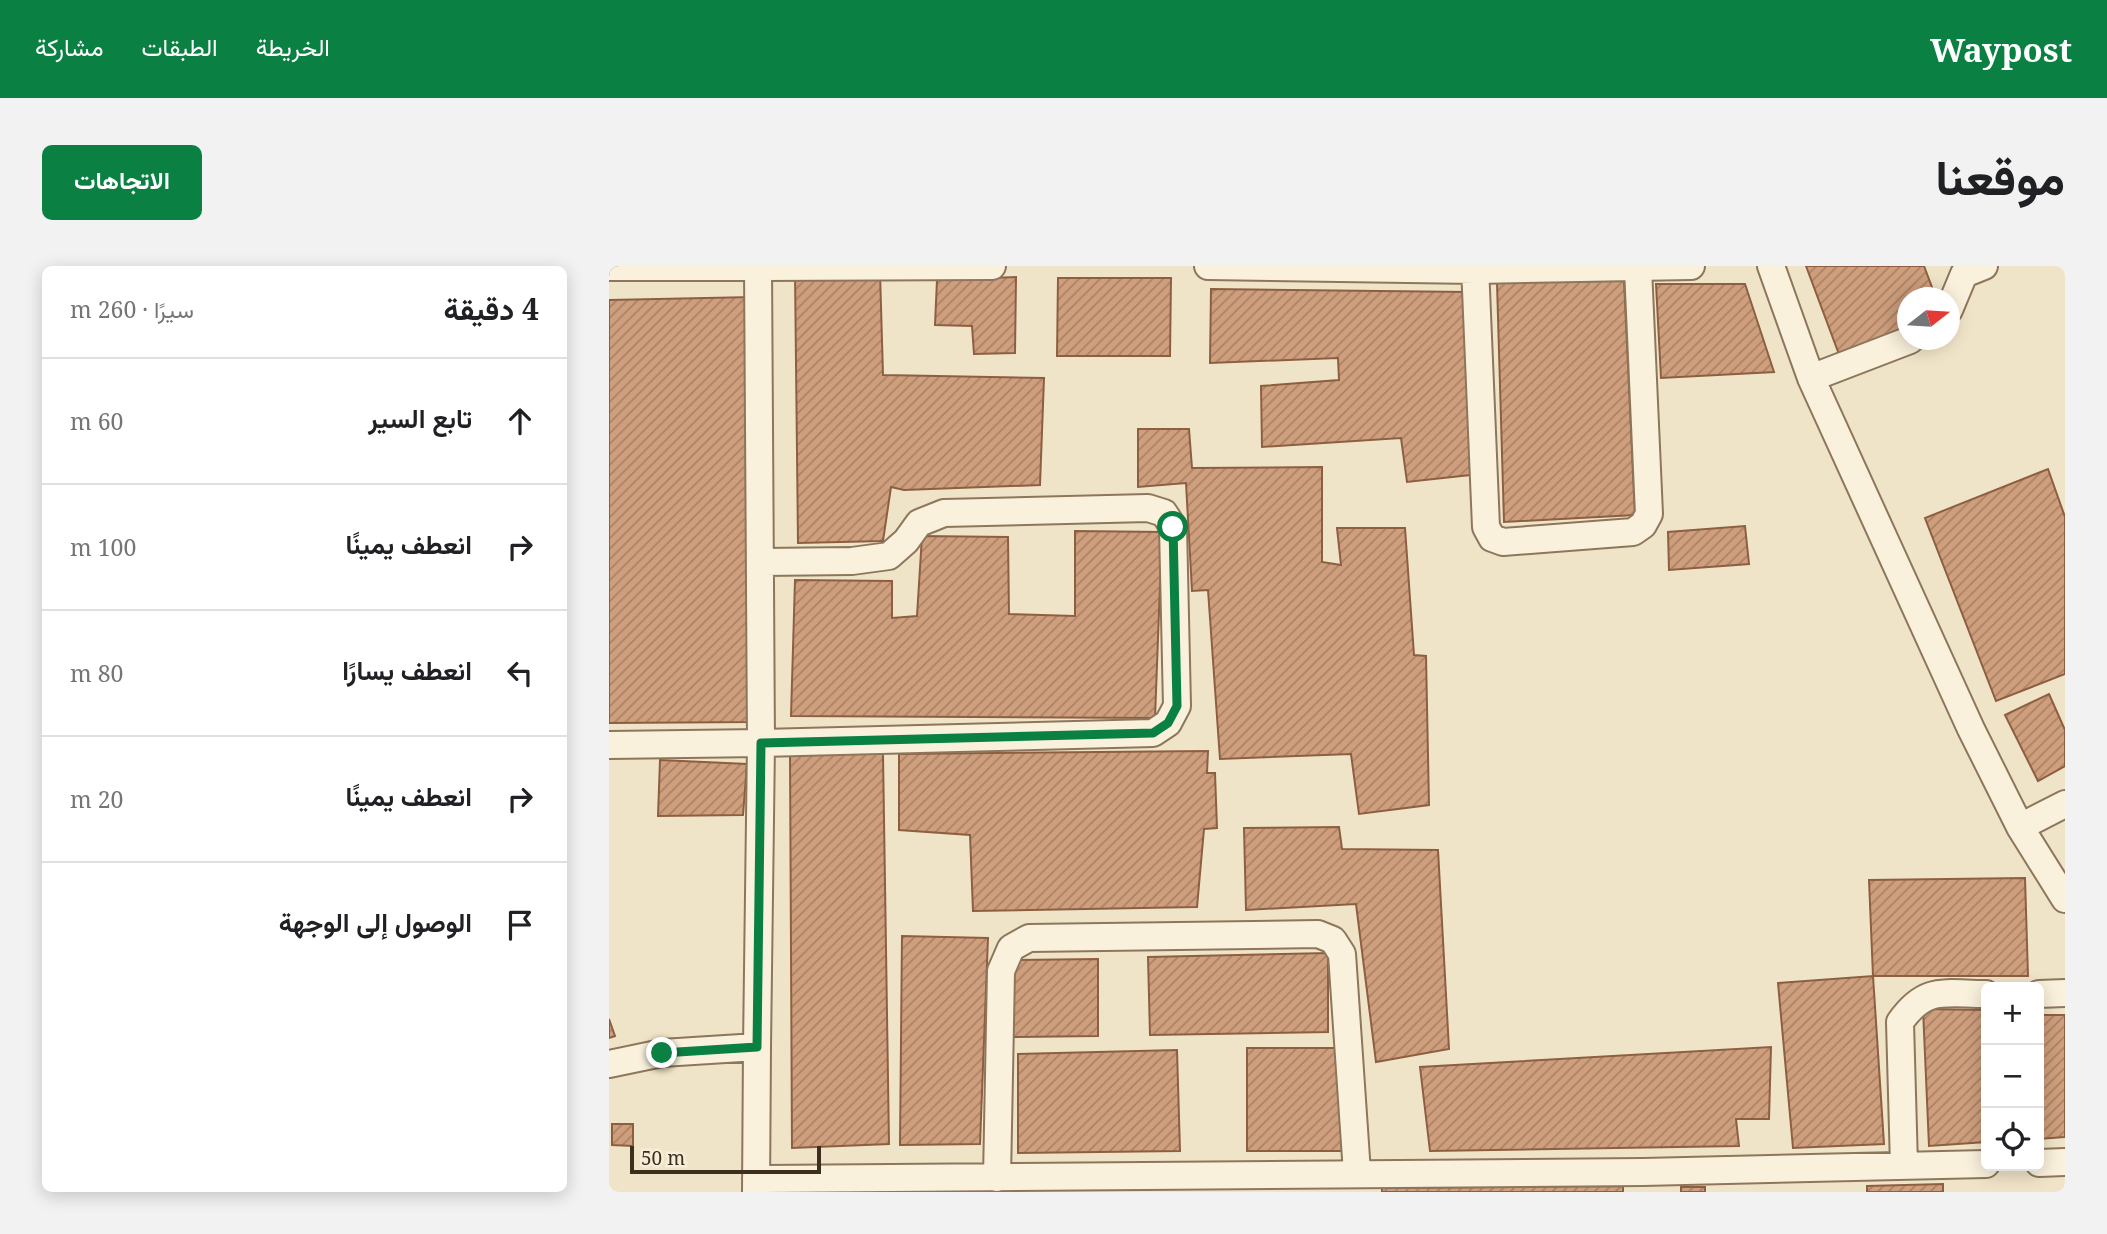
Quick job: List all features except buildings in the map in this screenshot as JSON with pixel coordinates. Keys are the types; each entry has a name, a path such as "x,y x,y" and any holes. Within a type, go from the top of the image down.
{"street":[{"path":"609,267 992,266"},
{"path":"1208,266 1691,266"},
{"path":"1771,266 1811,378 2019,827 2065,899"},
{"path":"758,267 761,743 756,1186 997,1178 1357,1173 1643,1182 1904,1166 1981,1164"},
{"path":"1476,268 1486,527 1492,538 1503,542 1633,532 1643,525 1649,514 1637,268"},
{"path":"1960,289 1970,269"},
{"path":"1811,378 1897,345"},
{"path":"609,745 1153,733 1168,723 1177,706 1173,527 1164,513 1148,508 944,513 919,523 906,541 889,556 852,561 760,562"},
{"path":"2019,827 2065,804"},
{"path":"997,1178 1001,971 1011,948 1029,938 1235,935 1318,934 1333,940 1342,954 1357,1173"},
{"path":"2044,994 2065,993"},
{"path":"1904,1166 1900,1022 1914,1003 1933,995 1981,994"},
{"path":"609,1064 662,1053 757,1047"},
{"path":"2044,1163 2065,1162"}],"route":[{"path":"662,1053 757,1047 761,743 1153,733 1168,723 1177,706 1173,527"}]}
